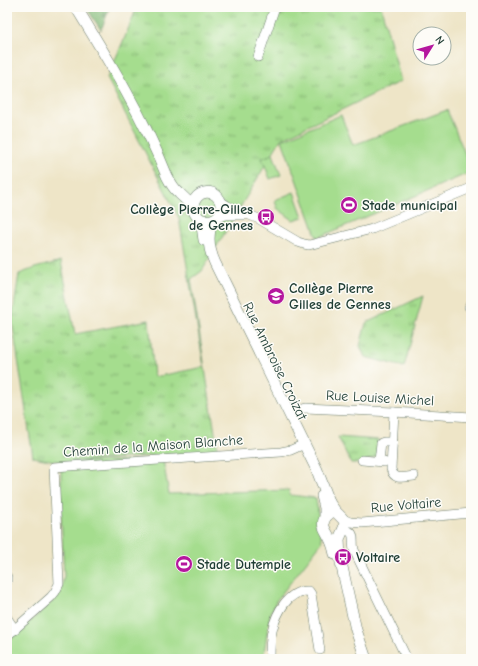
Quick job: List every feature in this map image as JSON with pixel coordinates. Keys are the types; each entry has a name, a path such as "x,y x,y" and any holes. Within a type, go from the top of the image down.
{"main road":[{"path":"76,7 122,85 173,186 188,201 196,213 206,221 216,218 221,209 218,197 212,193 205,192 200,194 189,193 163,165"},
{"path":"196,213 193,203 200,194"},
{"name":"Rue Ambroise Croizat","path":"196,213 202,226 209,262 315,475 322,494 325,518"},
{"name":"Rue Ambroise Croizat","path":"216,218 210,228 209,236 212,256 319,474 330,504 342,523"},
{"path":"342,523 331,514 325,518 323,525 333,548 359,659"},
{"path":"326,532 337,535 342,523"},
{"path":"342,523 339,539 339,553 350,608 359,641 366,659"}],"street":[{"path":"258,57 275,7"},
{"path":"220,201 259,219 298,242 310,245 372,229 471,188"},
{"path":"216,218 224,215 251,216"},
{"name":"Rue Louise Michel","path":"291,417 298,410 305,408 394,412 471,418"},
{"path":"394,412 392,471 394,476 414,476"},
{"path":"379,461 381,443 393,442"},
{"name":"Chemin de la Maison Blanche","path":"7,636 51,597 59,584 54,467 281,452 300,446"},
{"path":"362,460 392,462"},
{"name":"Rue Voltaire","path":"342,523 362,523 471,513"},
{"path":"342,523 353,535 354,550 407,659"},
{"path":"270,659 270,639 276,618 287,601 298,592 308,591 311,594 320,650"},
{"path":"7,618 15,630"}],"green space":[{"path":"86,7 110,7 101,30"},
{"path":"137,7 381,7 401,81 281,139 202,271 191,279 218,452 61,462 33,457 12,320 19,274 61,261 75,334 149,320 154,377 204,367 179,218 107,78"},
{"name":"Stade municipal","path":"447,110 471,168 471,172 317,238 282,140 341,115 353,145"},
{"path":"273,154 281,175 270,179 262,158"},
{"path":"294,192 303,217 293,220 277,208 275,200"},
{"path":"423,296 404,367 365,357 360,346 366,323"},
{"path":"338,437 379,440 378,456 360,463 351,463"},
{"name":"Stade Dutemple","path":"163,460 169,494 289,490 290,495 316,498 322,542 276,601 270,615 263,659 7,659 7,642 60,595 64,576 61,513 61,462"}],"place":[{"name":"Stade municipal","path":"349,205"},
{"name":"Collège Pierre-Gilles de Gennes","path":"266,217"},
{"name":"Collège Pierre Gilles de Gennes","path":"276,296"},
{"name":"Voltaire","path":"343,557"},
{"name":"Stade Dutemple","path":"184,564"}]}
